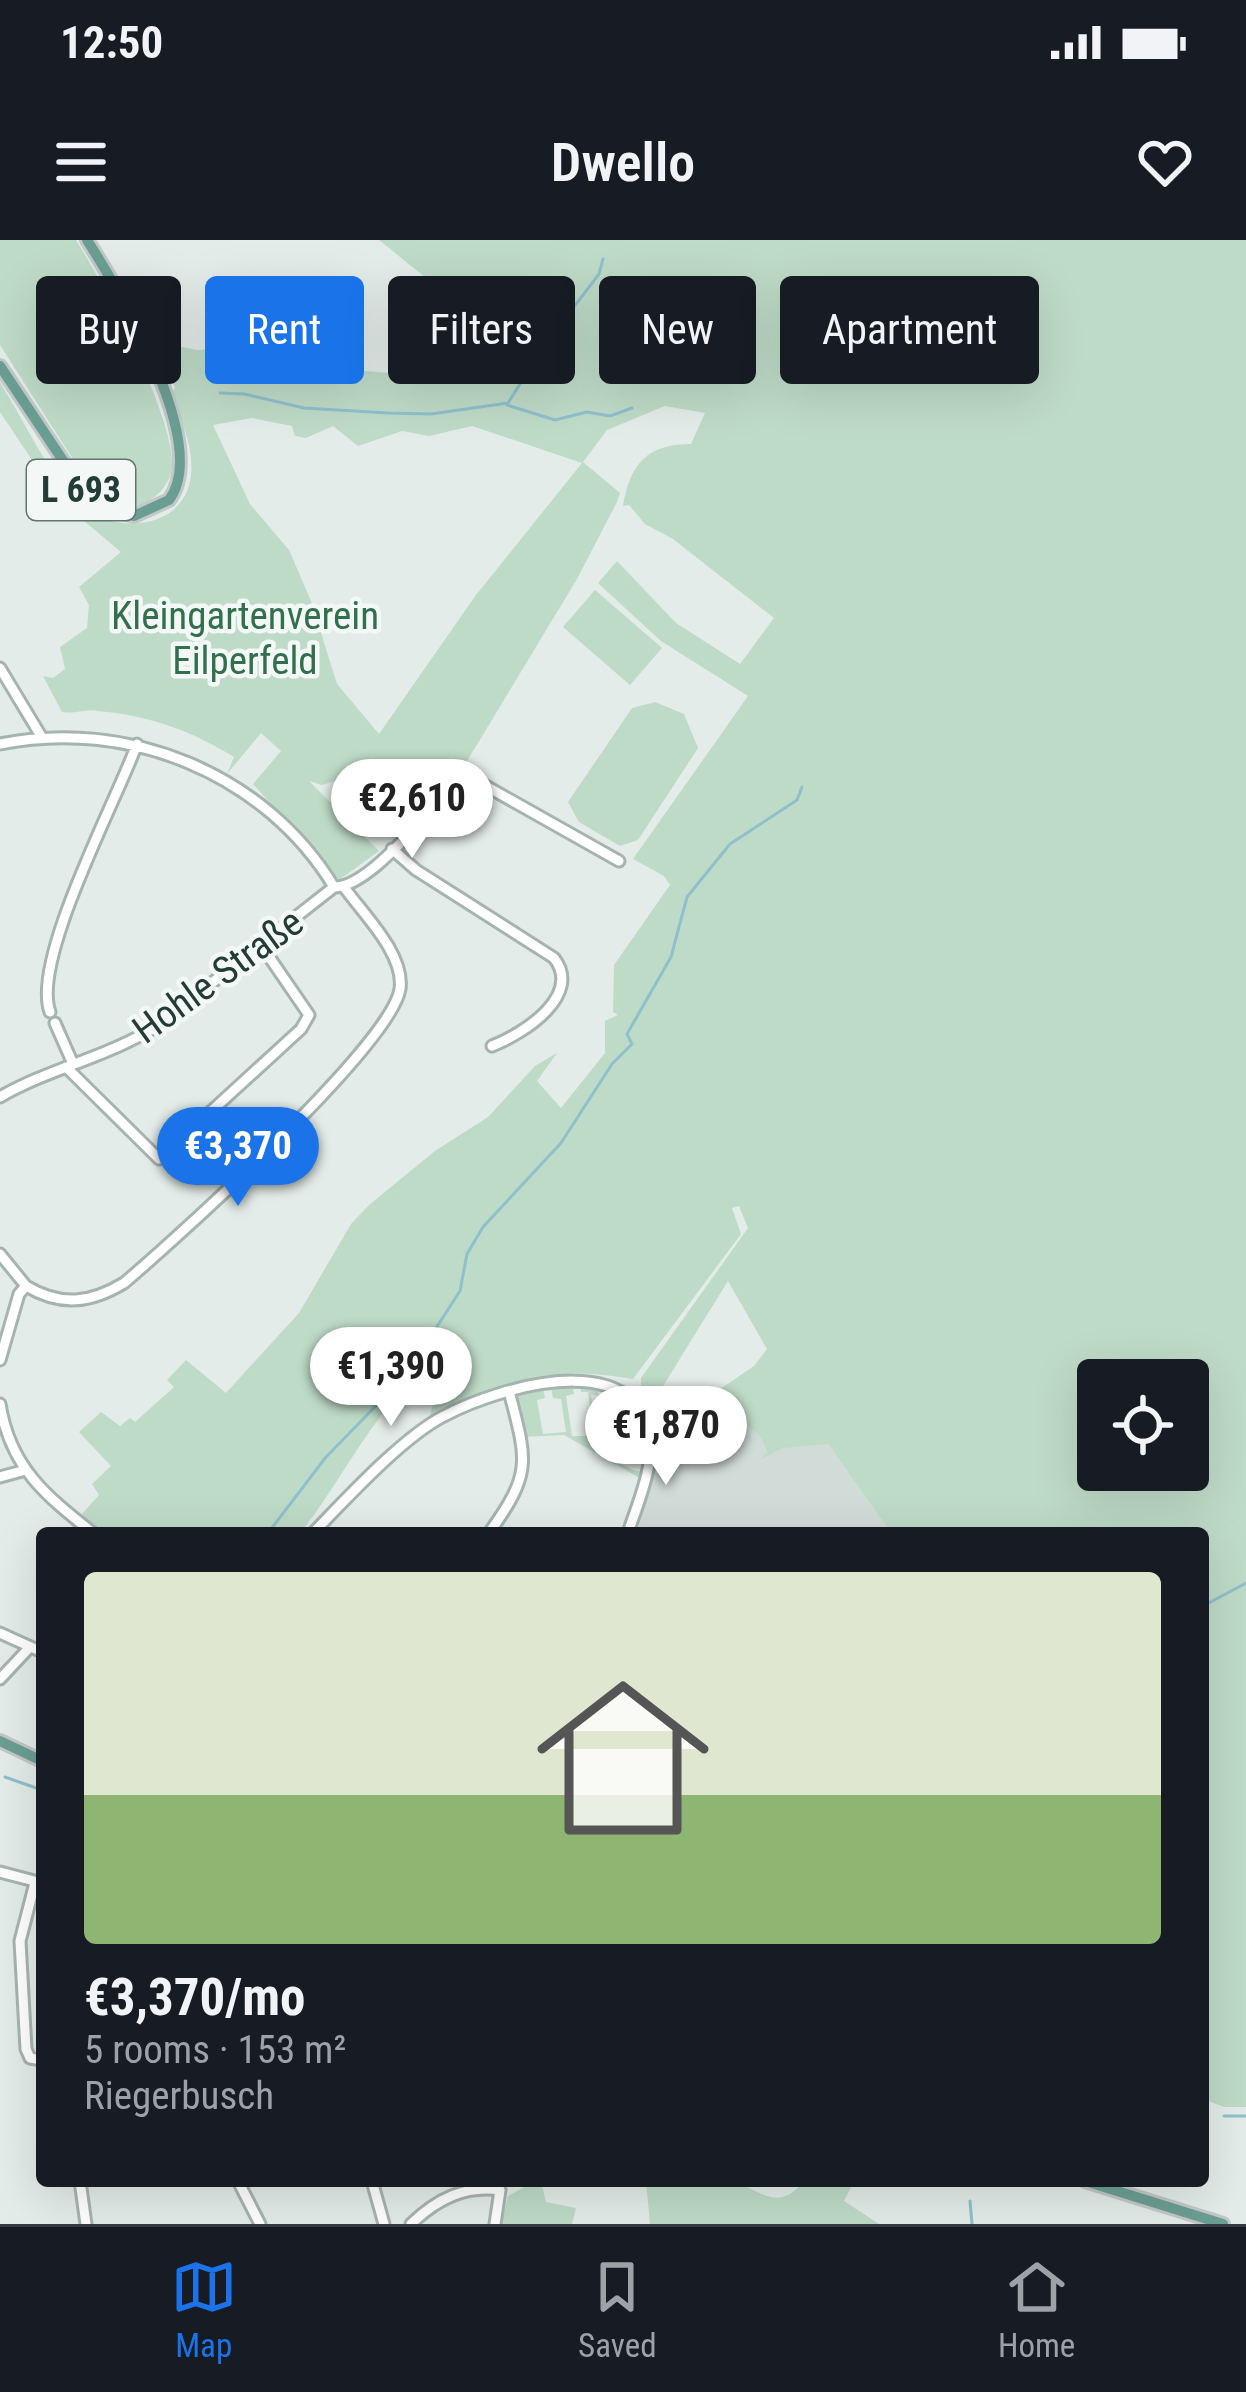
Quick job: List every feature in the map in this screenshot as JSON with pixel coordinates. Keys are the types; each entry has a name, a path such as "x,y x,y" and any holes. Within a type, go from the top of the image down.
{"main road":[{"name":"L 693","path":"0,366 86,495 101,507 134,516 169,500 183,463 177,430 131,315 87,240"},
{"path":"0,1741 36,1758"},
{"path":"1104,2187 1223,2224"}],"street":[{"path":"0,668 41,736"},
{"path":"0,744 41,736 100,737 137,745 224,779 280,824 339,887 396,960 400,976 396,1000 359,1051 275,1142 124,1283 101,1296 66,1302 26,1286 0,1254"},
{"path":"137,745 73,897 48,972 46,1000 70,1065 159,1159 301,1029 309,1015 262,945"},
{"name":"Hohle Straße","path":"0,1097 139,1038 392,849 468,776 619,861"},
{"path":"392,849 416,870 554,958 565,974 565,986 556,1001 492,1046"},
{"path":"0,1360 19,1294 26,1286"},
{"path":"319,1527 438,1418 509,1391 575,1378 610,1388 632,1405 646,1429 649,1462 630,1527"},
{"path":"493,1527 521,1484 524,1468 509,1391"},
{"path":"0,1403 4,1428 22,1471 86,1527"},
{"path":"0,1477 22,1471"},
{"path":"0,1634 36,1650"},
{"path":"0,1679 30,1647"},
{"path":"0,1872 36,1882"},
{"path":"36,1892 20,1941 19,1964 26,2049 36,2059"},
{"path":"81,2187 86,2224"},
{"path":"241,2187 260,2224"},
{"path":"374,2187 384,2224"},
{"path":"411,2224 454,2194 475,2187"},
{"path":"491,2187 500,2191 495,2224"}],"shaded area":[{"path":"759,1364 828,1444 887,1527 638,1527 656,1453 648,1437"}],"green space":[{"path":"0,240 76,240 97,276 36,276 36,384 150,384 171,453 171,473 159,493 139,506 106,497 85,478 0,345"},
{"name":"Kleingartenverein Eilperfeld","path":"379,240 1246,240 1246,2107 1209,2101 1209,1527 887,1527 828,1444 783,1448 759,1460 767,1453 762,1439 751,1428 723,1419 693,1426 673,1449 649,1454 649,1462 632,1453 634,1448 621,1437 615,1409 608,1408 606,1386 627,1400 649,1437 754,1366 767,1349 728,1281 650,1407 641,1391 641,1378 748,1228 739,1206 732,1208 741,1234 633,1379 576,1374 528,1379 481,1394 429,1419 439,1383 425,1373 392,1402 305,1527 93,1527 82,1514 99,1495 92,1484 111,1466 79,1432 101,1412 120,1426 130,1418 135,1422 174,1387 167,1380 186,1360 226,1393 299,1313 351,1224 369,1205 435,1151 488,1117 535,1066 557,1053 537,1081 561,1108 605,1053 605,1021 618,1015 613,1012 614,965 670,885 664,876 633,859 748,696 661,641 598,583 617,561 676,623 740,664 774,618 673,539 645,524 629,505 623,506 631,478 643,459 663,448 691,444 705,413 665,406 607,430 583,462 620,493 617,502 577,579 458,776 436,795 400,759 381,776 351,776 322,785 309,781 379,851 339,880 253,784 281,751 261,733 227,774 234,757 169,726 116,713 62,712 43,676 53,678 65,669 60,647 87,628 89,605 79,587 121,552 65,505 42,475 0,412 0,382 44,458 75,500 106,519 143,523 175,508 186,494 191,475 191,454 172,394 174,384 181,384 181,347 205,350 205,384 364,384 364,371 388,373 388,384 575,384 575,276 424,276","holes":["252,418 292,426 295,436 306,438 333,426 358,446 402,431 429,436 472,426 582,463 476,595 379,734 337,684 289,550 250,504 213,425"]},
{"path":"595,590 662,648 630,685 563,627"},
{"path":"655,702 684,714 698,748 638,840 620,846 579,822 568,802 632,708"},
{"path":"571,1378 574,1394 566,1396 572,1436 594,1436 588,1392 581,1392 580,1379 598,1383 598,1395 591,1395 599,1452 635,1471 647,1472 645,1481 564,1435 521,1437 509,1391 542,1383 545,1398 537,1400 543,1434 566,1432 561,1399 553,1398 550,1381"},
{"path":"524,2187 542,2187 546,2202 576,2208 572,2224 501,2224 508,2196"},
{"path":"647,2187 747,2187 777,2198 798,2187 851,2187 844,2201 879,2224 650,2224"}],"waterway":[{"path":"220,393 304,408 388,413 431,414 508,403 599,274 603,259"},
{"path":"507,405 555,420 587,412 610,416 632,408"},
{"path":"273,1527 326,1457 405,1376 460,1291 467,1254 483,1227 561,1143 612,1064 632,1044 627,1034 671,957 687,897 730,844 797,800 802,787"},
{"path":"1209,1603 1246,1583"},
{"path":"5,1777 36,1788"},
{"path":"1224,2116 1246,2116"},
{"path":"970,2201 972,2224"}]}
